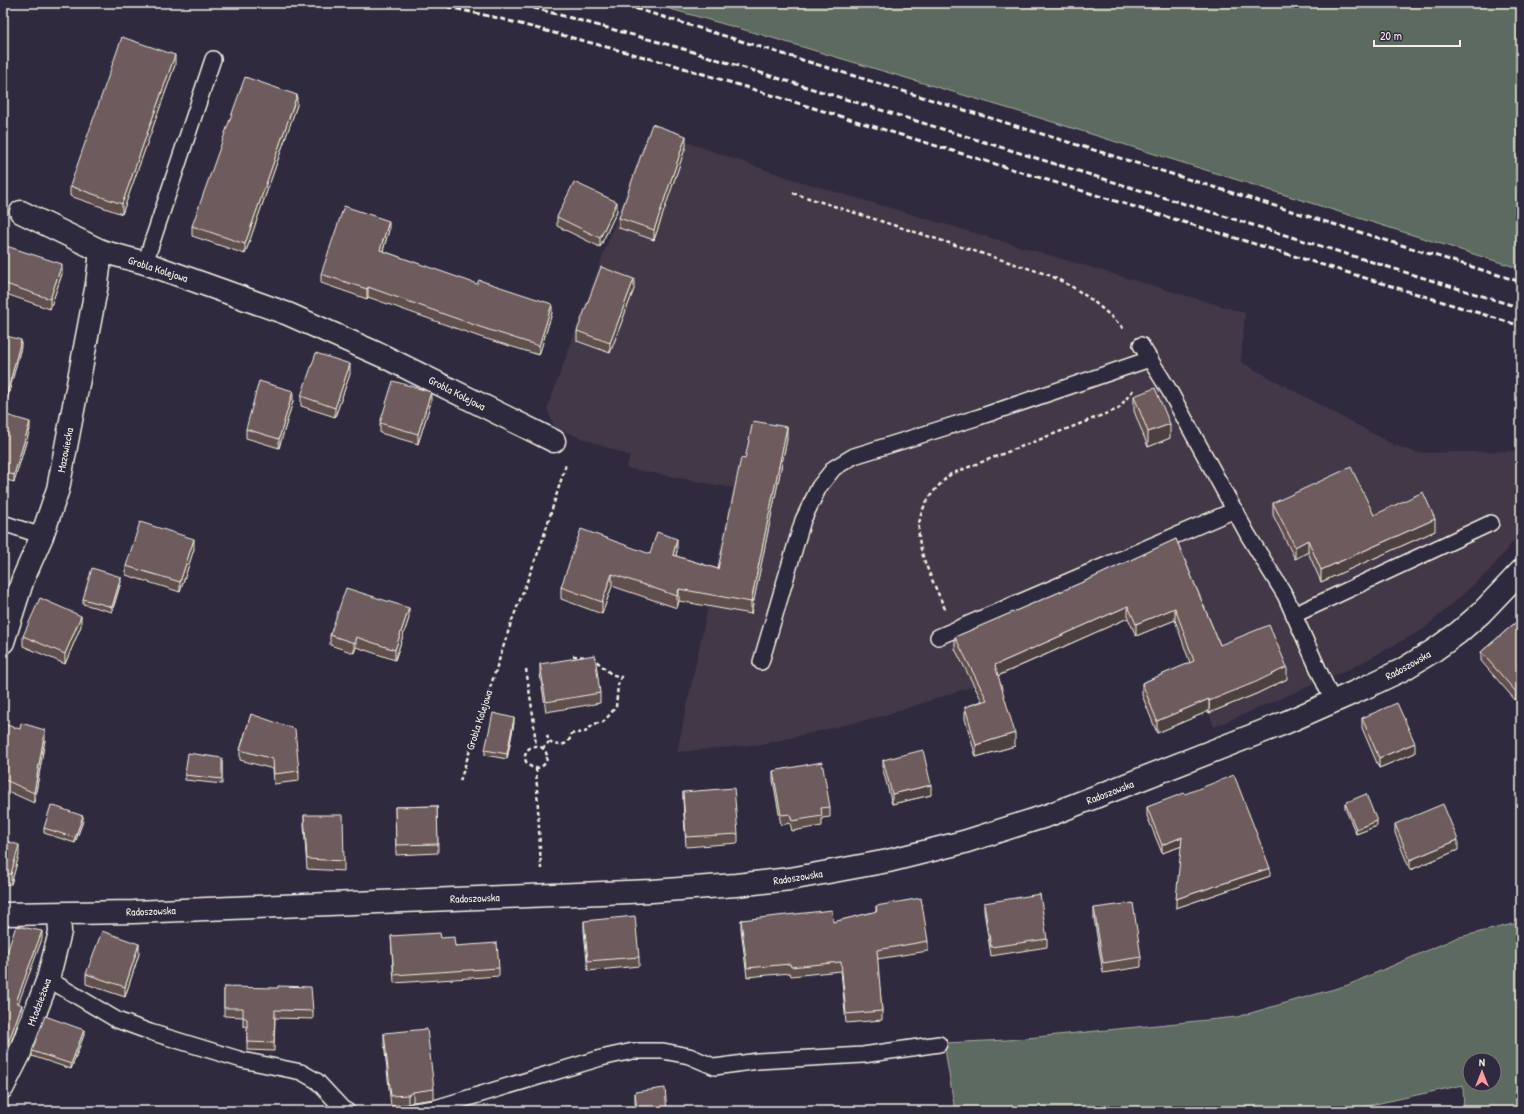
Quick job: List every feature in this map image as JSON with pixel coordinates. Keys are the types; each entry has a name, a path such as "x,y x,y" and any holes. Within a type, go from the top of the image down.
{"street":[{"name":"Grobla Kolejowa","path":"22,212 101,251 145,263 295,317 385,357 554,441"},
{"name":"Mazowiecka","path":"3,642 23,579 42,536 58,489 97,284 101,251"},
{"name":"Radoszowska","path":"3,914 59,914 652,891 736,885 790,879 888,861 964,842 1049,815 1287,722 1333,702 1402,670 1434,651 1481,613 1521,571"},
{"name":"Młodzieżowa","path":"3,1087 19,1055 48,979 60,932 59,914"}],"lane":[{"path":"145,263 213,59"},
{"path":"1141,345 1169,390 1248,535 1285,595 1333,702"},
{"path":"761,662 804,520 819,487 834,468 854,456 979,418 1150,359"},
{"path":"938,637 1235,510"},
{"path":"3,523 42,536"},
{"path":"1294,615 1491,523"},
{"path":"48,979 118,1020 137,1028 242,1060 301,1072 317,1080 343,1109 347,1111"},
{"path":"414,1111 435,1108 601,1058 633,1051 663,1051 683,1055 715,1067 758,1061 863,1055 939,1044"}],"path":[{"path":"793,193 1046,274 1066,282 1114,318 1141,345"},
{"path":"954,630 925,562 918,540 919,520 925,502 938,485 951,474 1118,409 1136,386 1150,359"},
{"name":"Grobla Kolejowa","path":"460,781 511,623 541,545 566,469 567,455 554,441"},
{"path":"549,742 559,746 565,744 569,741 571,734 585,732 594,724 602,722 616,706 618,685 621,677 611,674 593,659 573,656"},
{"path":"526,669 536,747"},
{"path":"547,735 549,742"},
{"path":"542,748 549,742"},
{"path":"536,747 542,748 547,754 547,760 543,766 536,768 529,766 526,759 529,749 536,747"},
{"path":"536,768 541,876"}],"shaded area":[{"path":"649,129 792,179 1245,313 1241,362 1394,445 1418,453 1521,451 1521,532 1489,571 1424,629 1354,667 1214,727 1175,620 1136,636 1128,618 974,686 883,716 764,744 677,752 733,488 626,468 630,456 555,428 547,409"}],"green space":[{"path":"649,3 1521,3 1521,269 1040,118 759,34"},
{"path":"1521,922 1521,1111 1464,1111 1463,1092 1502,1092 1502,1052 1462,1052 1462,1085 1343,1111 955,1111 944,1043 1007,1040 1237,1017 1348,985 1456,938"}],"building":[{"path":"122,37 175,55 122,204 70,186"},
{"path":"245,77 297,95 245,244 192,226"},
{"path":"652,124 686,136 654,230 619,218"},
{"path":"574,182 617,202 600,238 557,217"},
{"path":"344,206 389,221 380,250 477,284 479,280 552,304 539,346 480,327 368,287 367,289 321,274"},
{"path":"3,245 62,264 50,299 3,283"},
{"path":"601,267 634,279 610,343 577,331"},
{"path":"3,335 21,340 3,409"},
{"path":"316,353 350,364 335,408 301,396"},
{"path":"259,381 293,391 279,439 246,429"},
{"path":"393,381 431,392 418,434 380,423"},
{"path":"1155,388 1170,424 1148,432 1134,396"},
{"path":"3,414 30,422 14,475 3,472"},
{"path":"753,421 787,427 751,602 679,589 677,596 612,574 602,602 561,587 581,529 650,554 657,532 677,539 673,555 718,569 741,458 745,459"},
{"path":"1351,467 1374,515 1423,492 1435,519 1321,570 1308,540 1295,547 1273,503"},
{"path":"140,522 194,539 180,582 126,566"},
{"path":"1176,539 1220,645 1269,625 1287,667 1256,682 1209,701 1209,699 1157,721 1142,683 1194,661 1175,608 1136,624 1128,606 995,665 1015,733 976,745 965,707 987,700 955,637 1090,579"},
{"path":"92,568 121,577 112,607 83,599"},
{"path":"346,588 409,608 395,650 356,637 354,643 330,635"},
{"path":"40,598 81,616 65,654 23,636"},
{"path":"1521,618 1521,688 1516,692 1481,652"},
{"path":"595,655 600,693 546,702 540,664"},
{"path":"1397,703 1415,743 1379,758 1362,718"},
{"path":"493,713 514,718 507,754 485,750"},
{"path":"251,714 295,729 299,771 274,774 273,759 240,750"},
{"path":"21,723 45,730 34,793 3,779 3,724 20,729"},
{"path":"923,750 931,785 892,794 883,760"},
{"path":"188,753 222,758 222,779 185,775"},
{"path":"822,762 830,807 821,808 822,816 792,821 790,814 781,815 773,771"},
{"path":"1234,775 1270,868 1176,899 1182,837 1162,845 1147,807"},
{"path":"734,788 738,834 686,837 683,792"},
{"path":"1366,794 1377,821 1356,829 1345,803"},
{"path":"1443,804 1458,840 1410,860 1395,824"},
{"path":"51,805 83,816 75,838 44,828"},
{"path":"437,806 438,844 396,845 395,807"},
{"path":"304,815 343,815 344,861 307,859"},
{"path":"3,840 19,845 11,874 3,875"},
{"path":"1040,894 1047,939 991,947 984,903"},
{"path":"921,898 928,941 877,950 882,1011 846,1014 841,962 791,967 790,964 747,968 741,920 832,910 833,922 877,911 876,906"},
{"path":"1133,903 1141,957 1103,963 1094,908"},
{"path":"635,916 639,957 588,961 584,921"},
{"path":"16,926 42,931 16,1002 22,1005 9,1040 3,1038 3,964"},
{"path":"102,931 139,944 125,987 86,974"},
{"path":"440,933 441,938 454,937 455,946 497,943 499,968 394,975 391,936"},
{"path":"278,986 311,987 313,1011 275,1010 274,1043 247,1042 247,1019 243,1017 243,1008 224,1008 224,987 278,988"},
{"path":"45,1016 84,1030 71,1064 32,1051"},
{"path":"427,1029 434,1089 413,1092 408,1095 391,1096 384,1033"},
{"path":"665,1088 667,1111 637,1111 635,1092"},
{"path":"571,1106 572,1111 548,1111"}],"railway":[{"path":"430,3 498,18 674,65 1521,326"},
{"path":"516,3 677,47 1521,308"},
{"path":"618,3 1521,282"}]}
